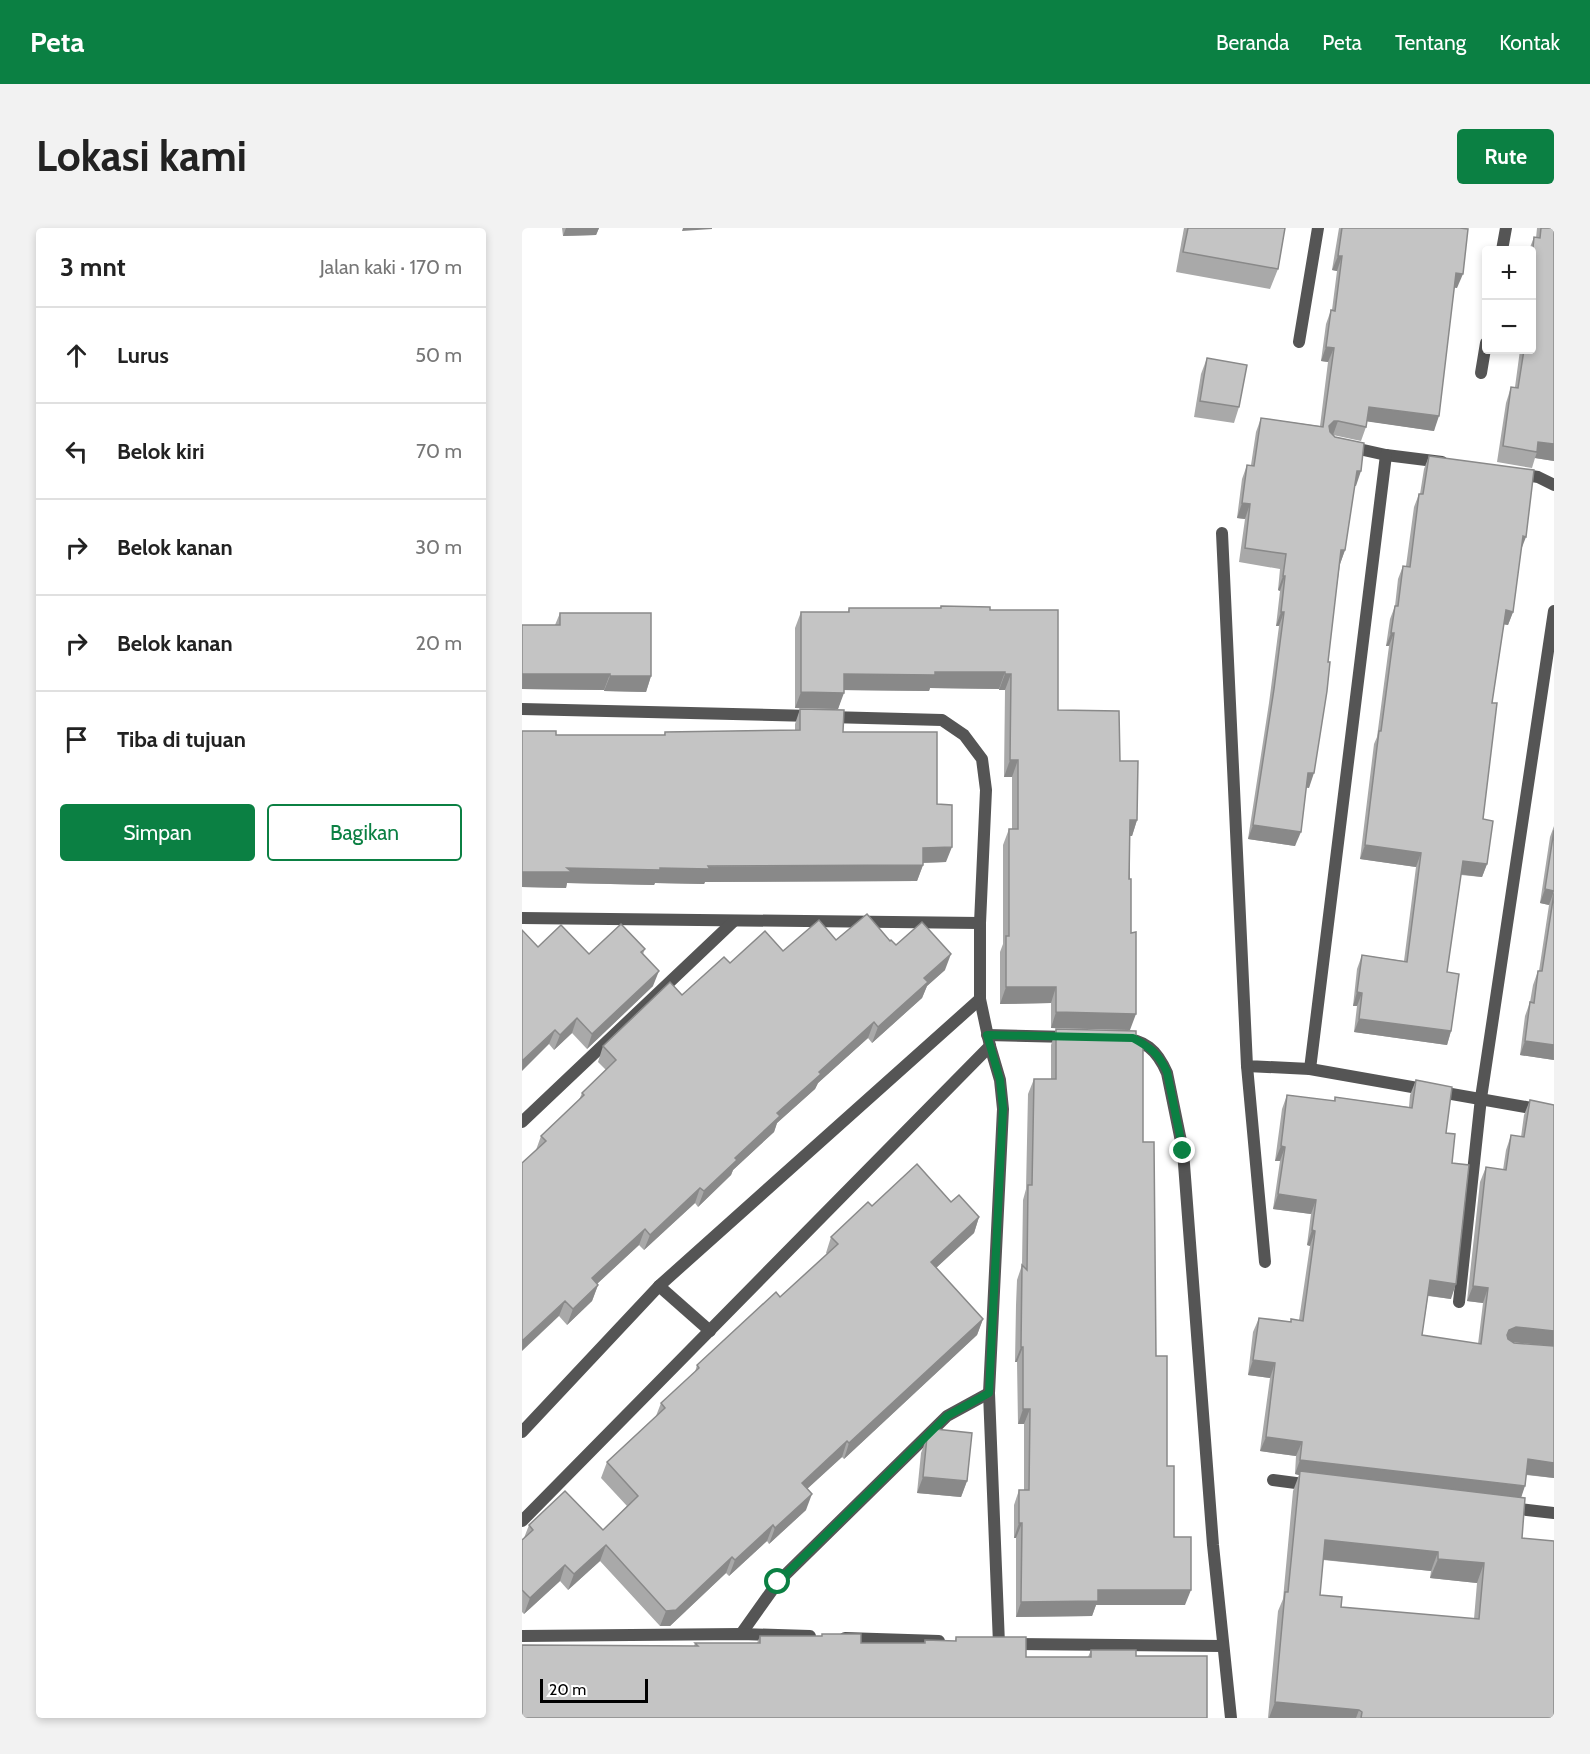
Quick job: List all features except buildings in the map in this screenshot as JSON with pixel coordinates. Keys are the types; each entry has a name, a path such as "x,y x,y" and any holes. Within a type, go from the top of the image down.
{"street":[{"path":"1299,342 1318,228"},
{"path":"1504,246 1506,228"},
{"path":"1481,372 1484,354"},
{"path":"1343,446 1386,455 1452,463"},
{"path":"1310,1069 1386,455"},
{"path":"1506,471 1538,477 1554,485"},
{"path":"1222,533 1247,1066 1265,1262"},
{"path":"1459,1302 1480,1098 1554,611"},
{"path":"522,709 942,720 964,735 982,759 986,790 980,923 980,999 1000,1080 1003,1108 989,1393 993,1643 1222,1646"},
{"path":"522,918 980,923"},
{"path":"522,1122 734,921"},
{"path":"522,1432 659,1286 980,999"},
{"path":"522,1521 710,1331 989,1040 1077,1037"},
{"path":"1111,1038 1133,1038 1151,1047 1162,1061 1167,1072 1183,1151 1222,1646 1231,1718"},
{"path":"1247,1066 1310,1069 1554,1112"},
{"path":"659,1286 710,1331"},
{"path":"741,1634 778,1582 947,1416 989,1393"},
{"path":"1273,1480 1320,1486"},
{"path":"1495,1506 1554,1513"},
{"path":"522,1636 741,1634 952,1642"}],"route":[{"path":"778,1582 947,1416 989,1393 1003,1108 1000,1080 987,1035 1133,1038 1151,1047 1167,1072 1183,1151"}]}
